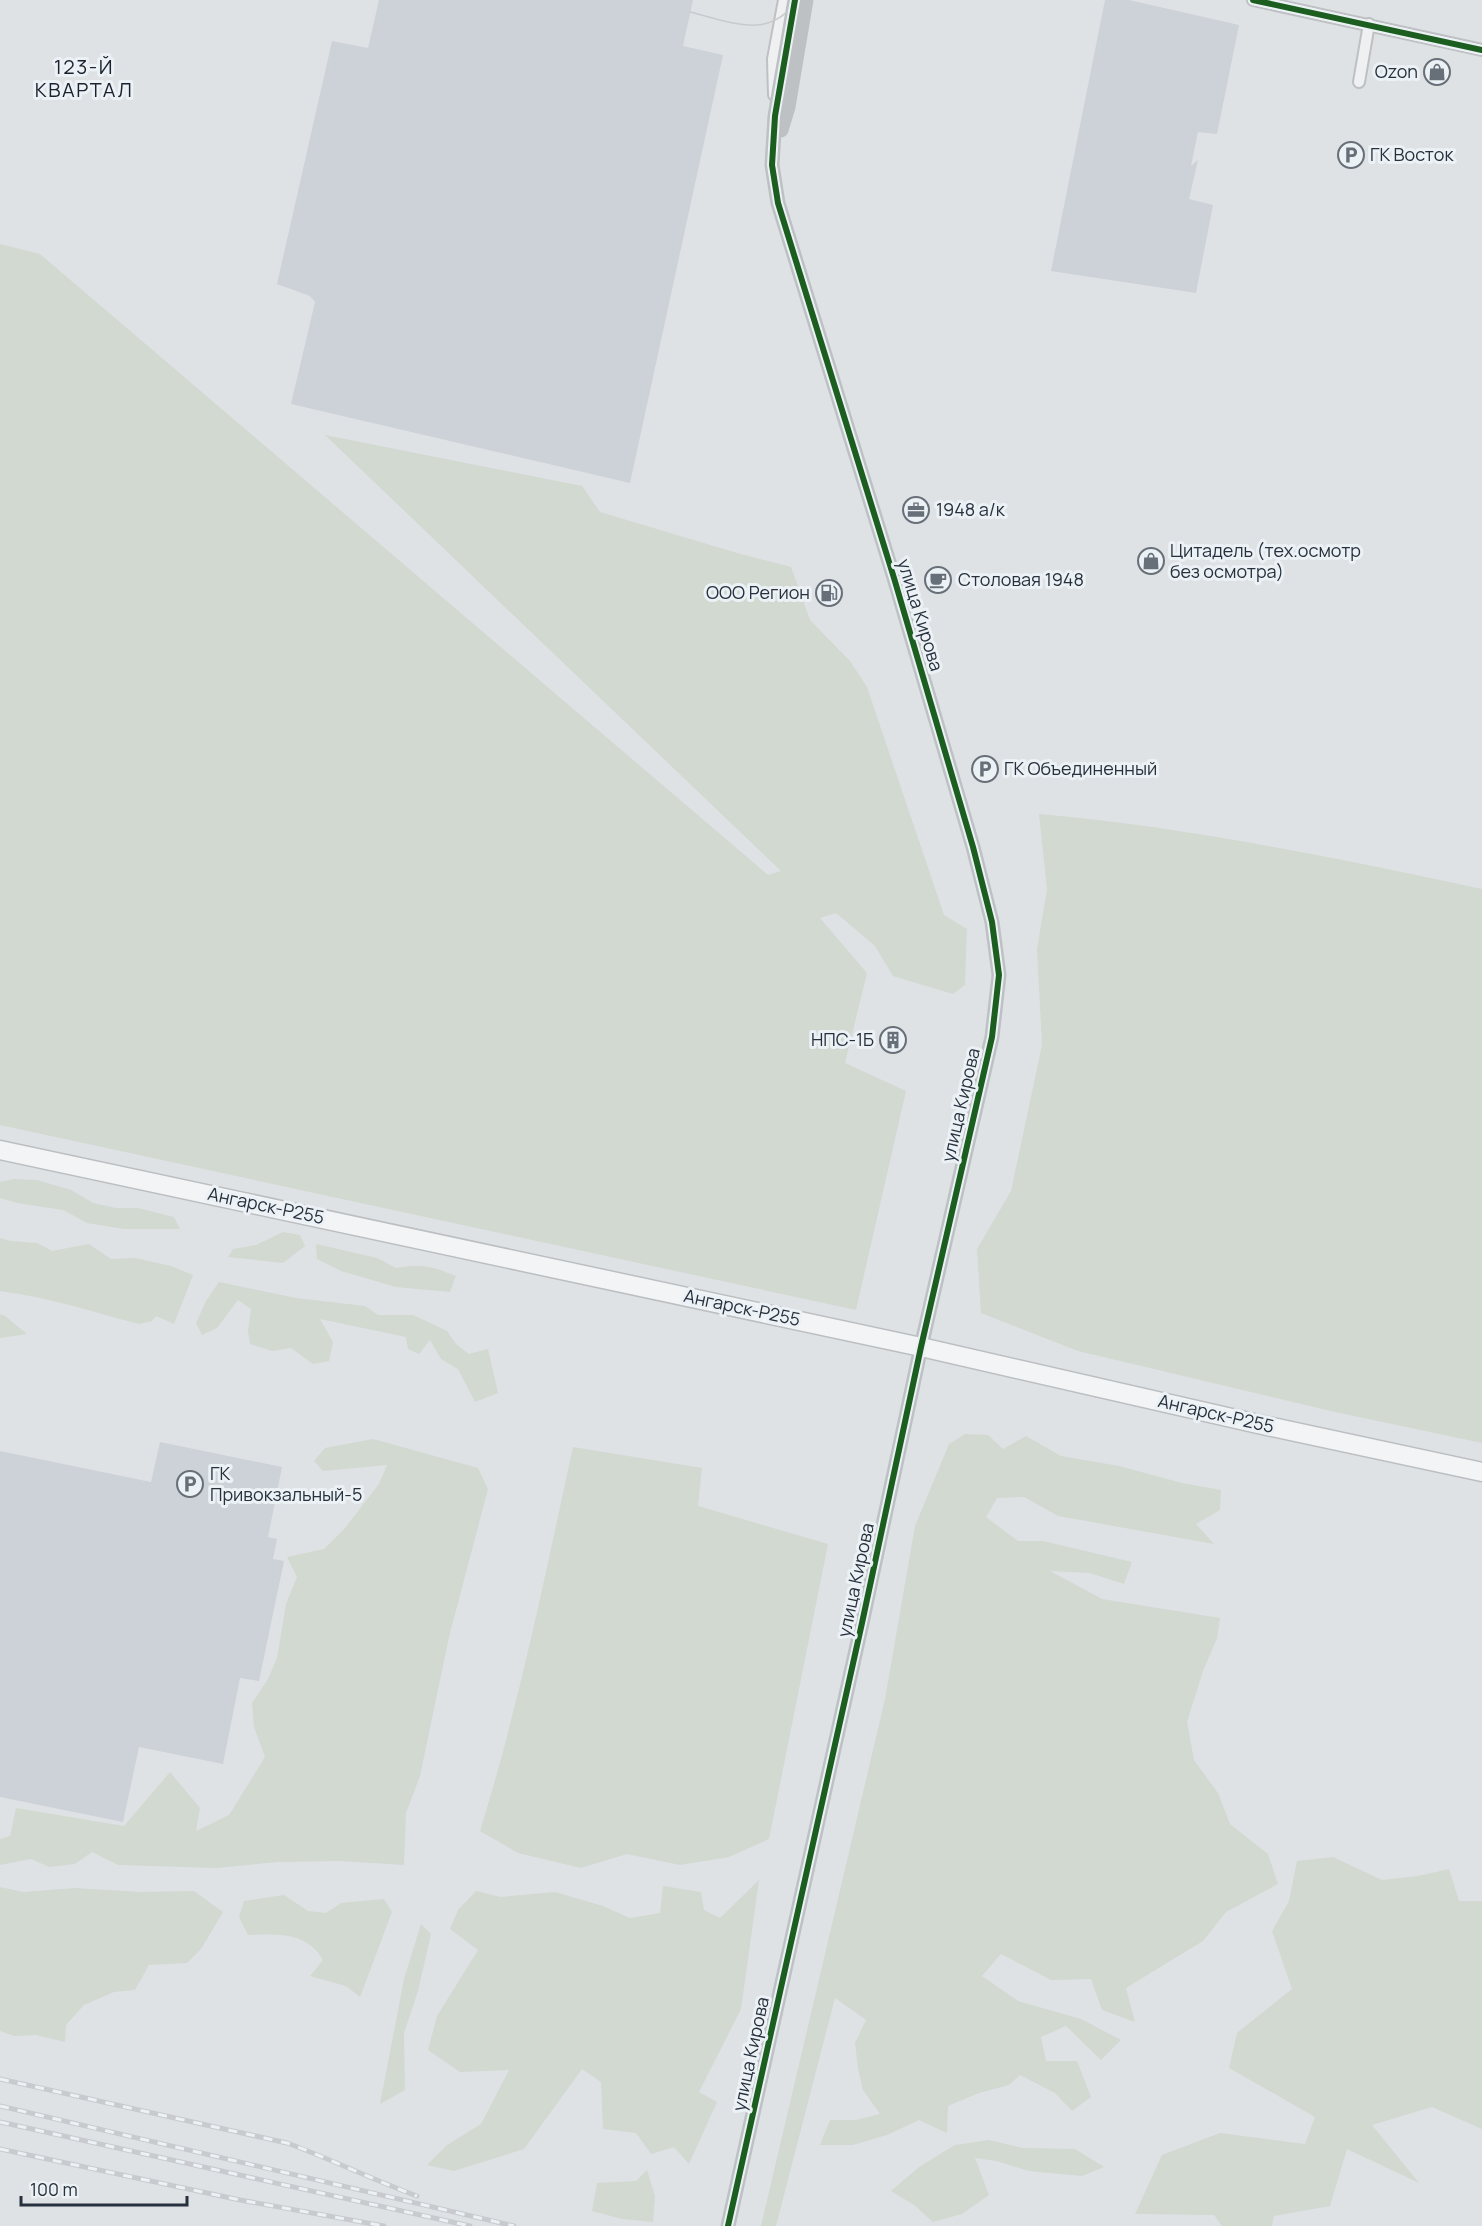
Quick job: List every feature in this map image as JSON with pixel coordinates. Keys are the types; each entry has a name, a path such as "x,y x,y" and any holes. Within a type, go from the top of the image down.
{"main road":[{"name":"Ангарск-Р255","path":"0,1150 921,1347 1258,1424 1482,1472"}],"street":[{"path":"775,116 773,59 784,0"},
{"name":"улица Кирова","path":"728,2226 921,1347 992,1036 999,975 992,922 973,847 894,578 778,203 772,165 775,116 795,0"},
{"name":"улица Кирова","path":"772,165 788,107 806,0"},
{"path":"1253,0 1482,50"},
{"path":"1359,82 1369,24"}],"shaded area":[{"path":"379,0 693,0 683,46 723,55 630,483 291,404 315,302 310,296 277,284 332,41 368,48"},
{"path":"1105,0 1129,0 1239,25 1217,134 1198,132 1191,166 1198,160 1189,199 1213,205 1196,293 1051,271"},
{"path":"0,244 40,254 768,875 781,871 325,435 582,486 600,512 791,567 810,620 850,661 867,687 944,915 967,929 965,985 953,994 893,976 875,946 836,913 820,918 867,973 845,1063 906,1091 856,1310 0,1125"},
{"path":"1039,814 1206,835 1482,889 1482,1443 1335,1412 1078,1351 981,1313 977,1249 1011,1191 1042,1045 1037,949 1047,889"},
{"path":"14,1179 37,1180 71,1190 93,1203 116,1208 138,1208 174,1217 180,1229 124,1229 87,1223 63,1210 0,1198 0,1182"},
{"path":"283,1232 300,1235 305,1246 283,1263 228,1257 233,1249 256,1245"},
{"path":"0,1238 37,1243 52,1251 89,1244 111,1259 135,1258 171,1266 193,1275 174,1324 156,1316 152,1321 139,1324 53,1301 0,1291"},
{"path":"316,1244 377,1258 396,1268 427,1267 456,1276 450,1292 396,1287 341,1271 317,1259"},
{"path":"219,1282 296,1298 365,1306 378,1315 413,1315 447,1331 456,1344 469,1354 488,1349 498,1393 475,1402 458,1369 441,1359 430,1340 419,1354 408,1349 406,1337 320,1319 333,1342 329,1361 313,1364 291,1348 272,1351 250,1344 248,1331 251,1309 238,1300 217,1328 202,1335 196,1323 206,1301"},
{"path":"0,1314 5,1316 27,1334 0,1338"},
{"path":"965,1434 988,1435 1003,1449 1026,1436 1061,1456 1119,1466 1182,1483 1221,1490 1220,1510 1196,1524 1214,1544 1058,1516 1024,1497 997,1498 986,1517 1018,1541 1043,1541 1132,1562 1124,1584 1090,1573 1050,1571 1102,1599 1220,1618 1217,1638 1203,1671 1187,1722 1194,1760 1218,1793 1230,1824 1268,1854 1278,1884 1226,1912 1203,1941 1126,1988 1135,2022 1102,2010 1091,1979 1051,1980 1001,1954 982,1976 1018,2001 1081,2019 1121,2040 1101,2060 1066,2026 1041,2037 1046,2061 1077,2061 1091,2097 1072,2111 1055,2093 1020,2075 1009,2085 979,2093 948,2106 947,2133 919,2120 887,2135 853,2145 820,2145 830,2120 856,2120 880,2114 863,2090 858,2069 855,2043 866,2020 835,1998 776,2226 761,2226 885,1699 915,1526 949,1444"},
{"path":"373,1439 478,1468 488,1489 449,1637 420,1776 406,1813 404,1865 340,1861 278,1862 217,1868 118,1865 92,1852 75,1864 49,1867 31,1859 0,1865 0,1839 10,1836 16,1808 124,1826 170,1772 200,1808 196,1831 229,1815 265,1757 254,1727 252,1703 268,1679 277,1658 286,1604 297,1577 287,1557 324,1549 345,1528 379,1484 387,1465 323,1471 314,1461 325,1448"},
{"path":"160,1442 282,1467 268,1537 277,1539 273,1559 284,1561 259,1681 240,1678 223,1764 139,1747 123,1822 0,1797 0,1451 151,1482"},
{"path":"573,1447 702,1468 698,1506 828,1544 769,1839 729,1857 680,1865 627,1854 581,1868 518,1853 480,1831 519,1688"},
{"path":"1333,1857 1382,1880 1418,1876 1449,1869 1459,1901 1482,1901 1482,2129 1432,2107 1372,2125 1419,2183 1347,2149 1330,2206 1274,2216 1272,2226 1222,2226 1214,2215 1135,2214 1162,2155 1220,2133 1305,2144 1315,2117 1229,2068 1237,2033 1292,1989 1272,1931 1289,1901 1297,1861"},
{"path":"759,1880 741,2009 699,2092 717,2102 689,2164 674,2147 651,2154 636,2133 603,2129 601,2082 582,2069 524,2149 454,2171 427,2165 447,2145 481,2124 509,2070 460,2072 428,2050 437,2016 478,1950 450,1929 458,1910 476,1891 501,1897 555,1892 603,1906 630,1918 660,1913 663,1886 701,1892 704,1910 720,1918"},
{"path":"0,1887 23,1892 75,1888 140,1892 194,1891 223,1912 201,1949 187,1963 149,1965 135,1990 114,1992 84,2005 66,2025 65,2042 36,2035 14,2036 0,2031"},
{"path":"284,1895 308,1911 326,1913 341,1903 384,1899 392,1912 360,1997 346,1986 310,1976 323,1960 316,1951 300,1939 269,1934 248,1935 239,1917 244,1901"},
{"path":"421,1924 431,1934 418,1991 404,2033 405,2090 380,2104 404,1979"},
{"path":"989,2140 1022,2148 1075,2149 1104,2167 1082,2176 1029,2171 996,2161 975,2158 989,2195 962,2214 933,2222 914,2205 891,2191 919,2167 955,2145"},
{"path":"647,2170 655,2196 653,2222 622,2219 592,2211 597,2183 636,2181"}],"tram line":[{"path":"690,12 734,23 762,24 774,21 786,13 797,0"}],"railway":[{"path":"0,2079 287,2143 417,2196"},
{"path":"0,2106 514,2226"},
{"path":"0,2122 470,2226"},
{"path":"0,2149 240,2200 384,2226"}],"cycle path":[{"path":"728,2226 921,1347 992,1037 999,975 992,922 973,847 894,578 778,203 772,165 775,116 795,0"},
{"path":"1253,0 1482,50"}],"place":[{"name":"Ozon","path":"1437,72"},
{"name":"ГК Восток","path":"1351,155"},
{"name":"1948 а/к","path":"916,510"},
{"name":"Цитадель (тех.осмотр без осмотра)","path":"1151,561"},
{"name":"Столовая 1948","path":"938,580"},
{"name":"ООО Регион","path":"829,593"},
{"name":"ГК Объединенный","path":"985,769"},
{"name":"НПС-1Б","path":"893,1040"},
{"name":"ГК Привокзальный-5","path":"190,1484"}],"district":[{"name":"123-Й КВАРТАЛ","path":"84,78"}]}
